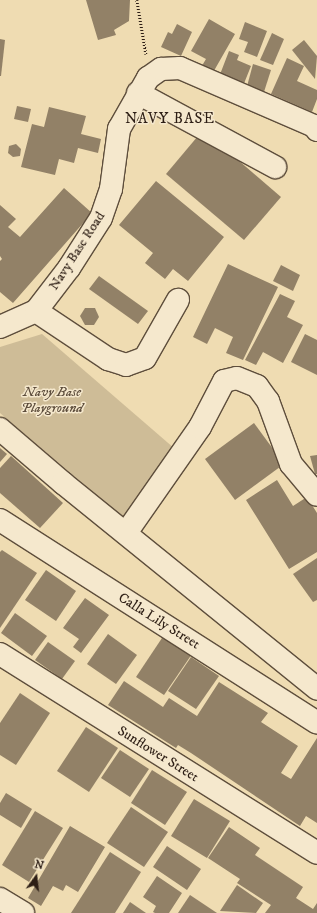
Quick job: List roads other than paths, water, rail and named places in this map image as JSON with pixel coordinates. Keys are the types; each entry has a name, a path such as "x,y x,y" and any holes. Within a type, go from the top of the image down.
{"street":[{"path":"275,167 143,86 161,69 180,68 317,130"},
{"name":"Navy Base Road","path":"36,312 69,268 101,218 111,189 119,129 143,86"},
{"path":"0,327 36,312 108,359 126,365 145,358 178,300"},
{"path":"126,533 200,427 224,381 237,378 257,386 268,401 291,464 317,494"},
{"path":"0,429 317,689"},
{"name":"Calla Lily Street","path":"0,520 317,723"},
{"name":"Sunflower Street","path":"0,654 317,853"},
{"path":"0,899 23,913"}],"district":[{"name":"NAVY BASE","path":"170,119"}],"park label":[{"name":"Navy Base Playground","path":"52,400"}]}
